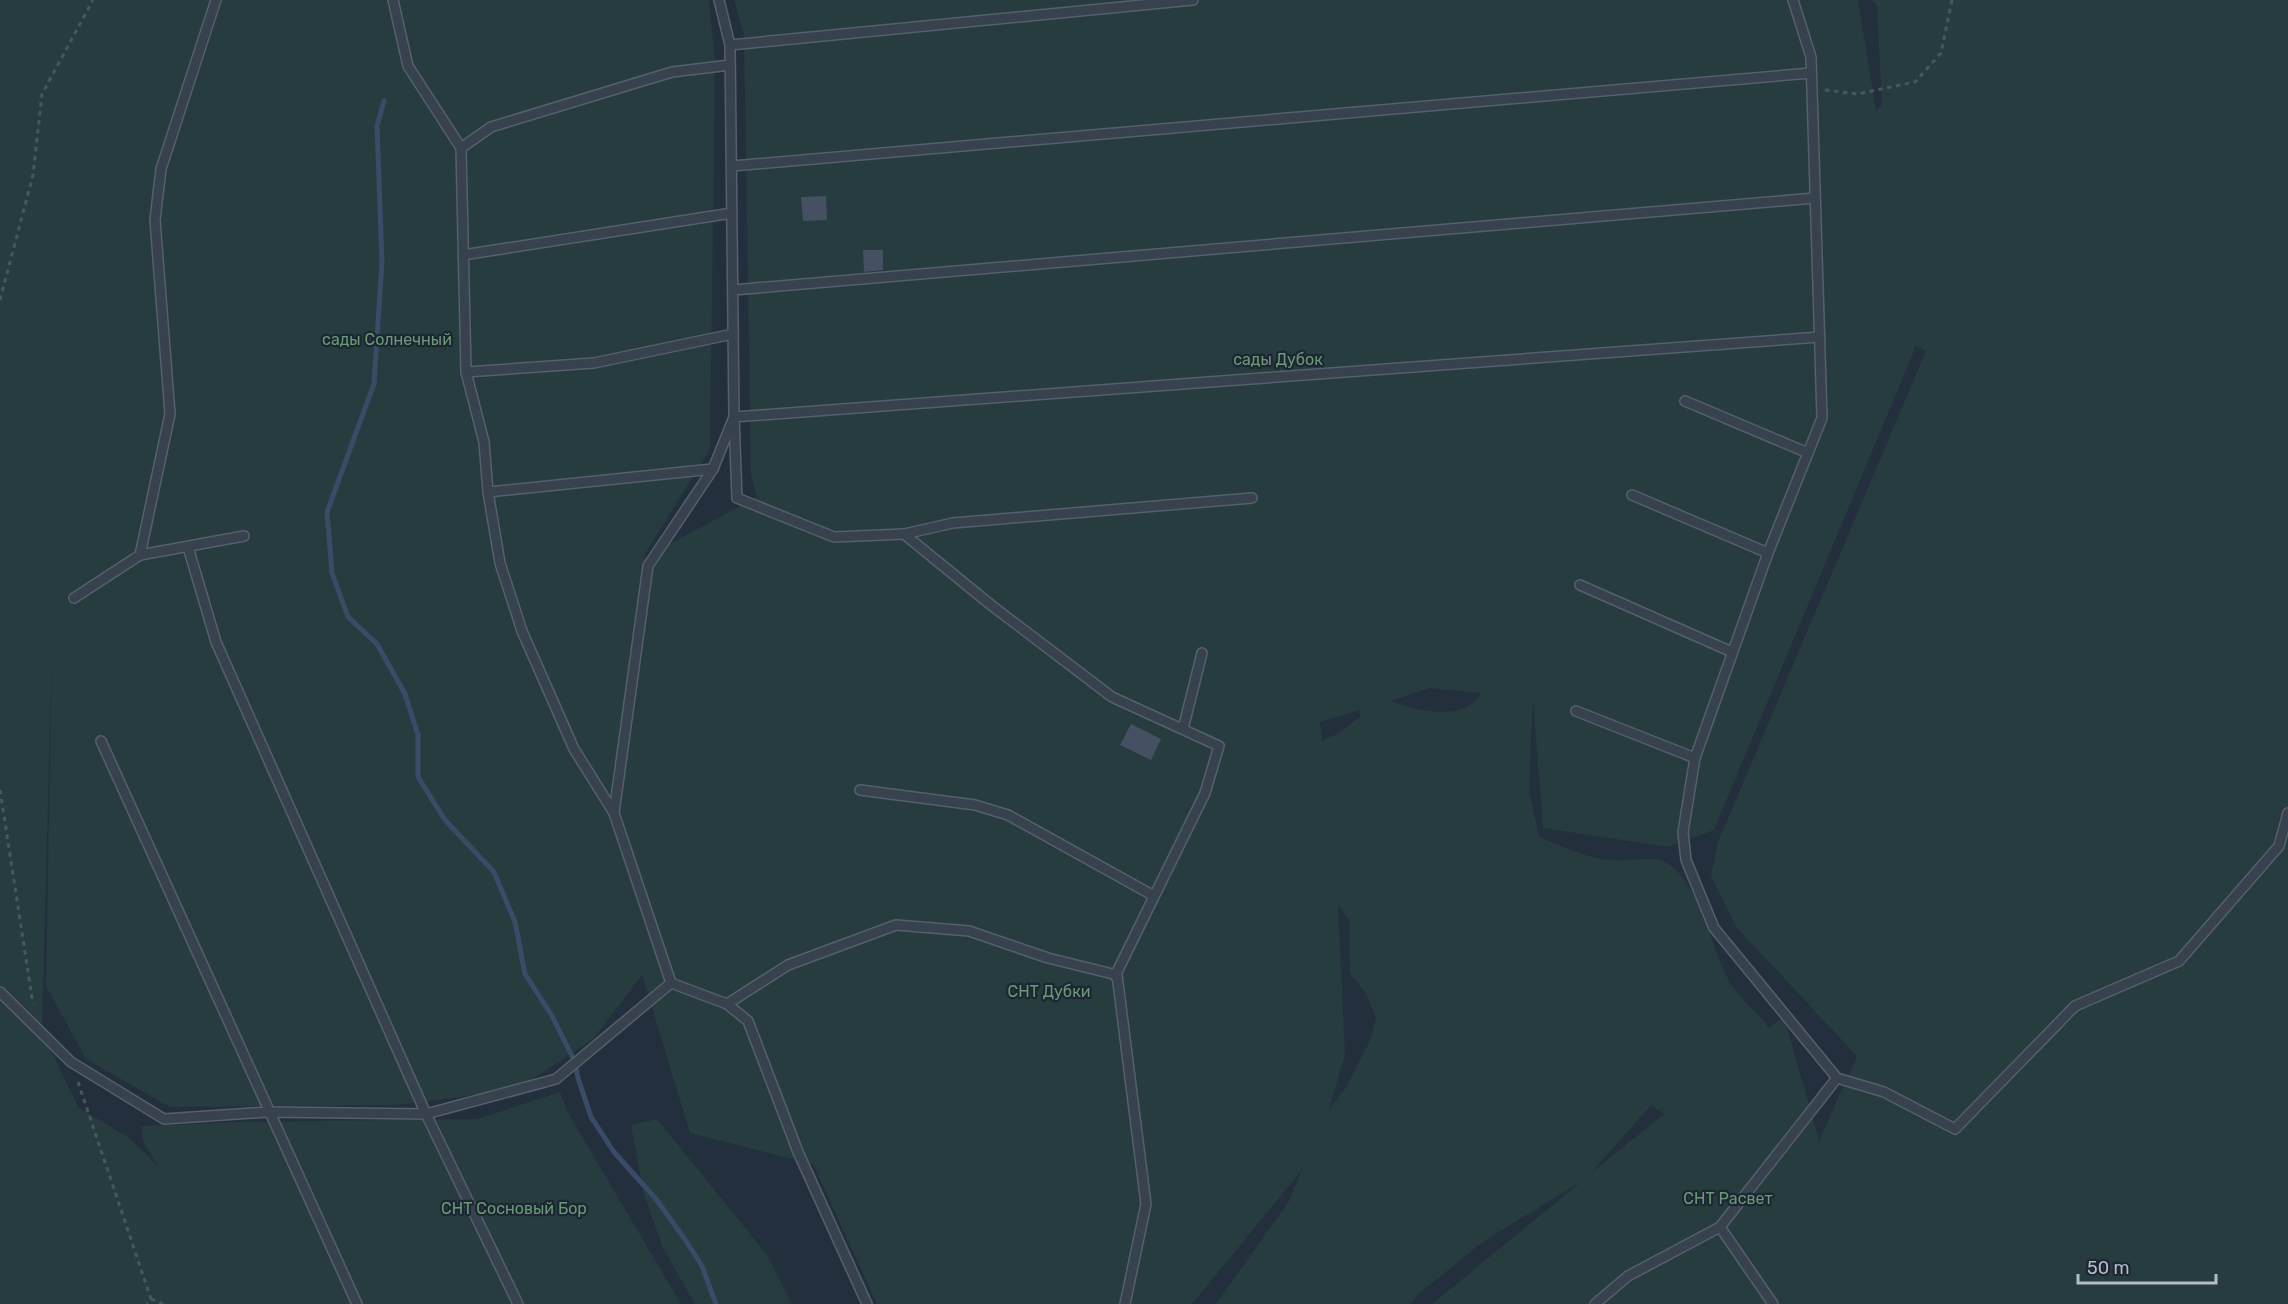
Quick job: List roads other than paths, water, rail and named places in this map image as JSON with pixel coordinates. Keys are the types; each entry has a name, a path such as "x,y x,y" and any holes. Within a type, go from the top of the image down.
{"lane":[{"path":"140,555 170,414 155,220 161,170 216,0"},
{"path":"393,0 408,66 461,148 466,372 484,442 488,492 500,563 522,631 574,749 614,813 671,983"},
{"path":"719,0 730,45 737,498 834,537 904,534 953,523 1252,498"},
{"path":"730,45 1193,0"},
{"path":"1793,0 1811,57 1822,417 1768,553 1695,758 1683,832 1686,860 1714,928 1837,1078 1884,1092 1955,1129 2075,1006 2180,961 2279,846 2288,813"},
{"path":"461,148 491,127 672,72 730,64"},
{"path":"732,166 1811,73"},
{"path":"733,291 1815,198"},
{"path":"463,255 732,213"},
{"path":"466,372 594,363 734,334"},
{"path":"734,417 1820,337"},
{"path":"1685,401 1808,453"},
{"path":"614,813 648,566 714,469 734,417"},
{"path":"488,492 714,469"},
{"path":"1632,495 1768,553"},
{"path":"904,534 1112,697 1220,747 1205,793 1115,976"},
{"path":"74,598 140,555 244,536"},
{"path":"188,548 216,642 426,1114 518,1304"},
{"path":"1580,585 1732,652"},
{"path":"1183,729 1202,653"},
{"path":"1576,711 1695,758"},
{"path":"100,741 357,1304"},
{"path":"860,790 975,805 1008,815 1154,896"},
{"path":"727,1004 788,965 896,925 969,931 1048,958 1117,975 1146,1204 1125,1304"},
{"path":"0,992 72,1063 164,1119 268,1112 426,1114 556,1079 671,983"},
{"path":"671,983 727,1004 748,1021 798,1152 867,1304"},
{"path":"1595,1304 1628,1276 1720,1227 1837,1078"},
{"path":"1720,1227 1773,1304"}],"waterway":[{"path":"384,101 377,126 382,262 374,384 327,512 332,573 348,617 377,644 405,694 418,735 418,777 445,820 494,872 515,922 525,974 552,1016 575,1062 591,1117 614,1152 656,1199 684,1238 702,1266 716,1304"}],"park label":[{"name":"сады Солнечный","path":"387,339"},
{"name":"сады Дубок","path":"1278,359"},
{"name":"СНТ Дубки","path":"1049,991"},
{"name":"СНТ Расвет","path":"1728,1198"},
{"name":"СНТ Сосновый Бор","path":"514,1208"}]}
